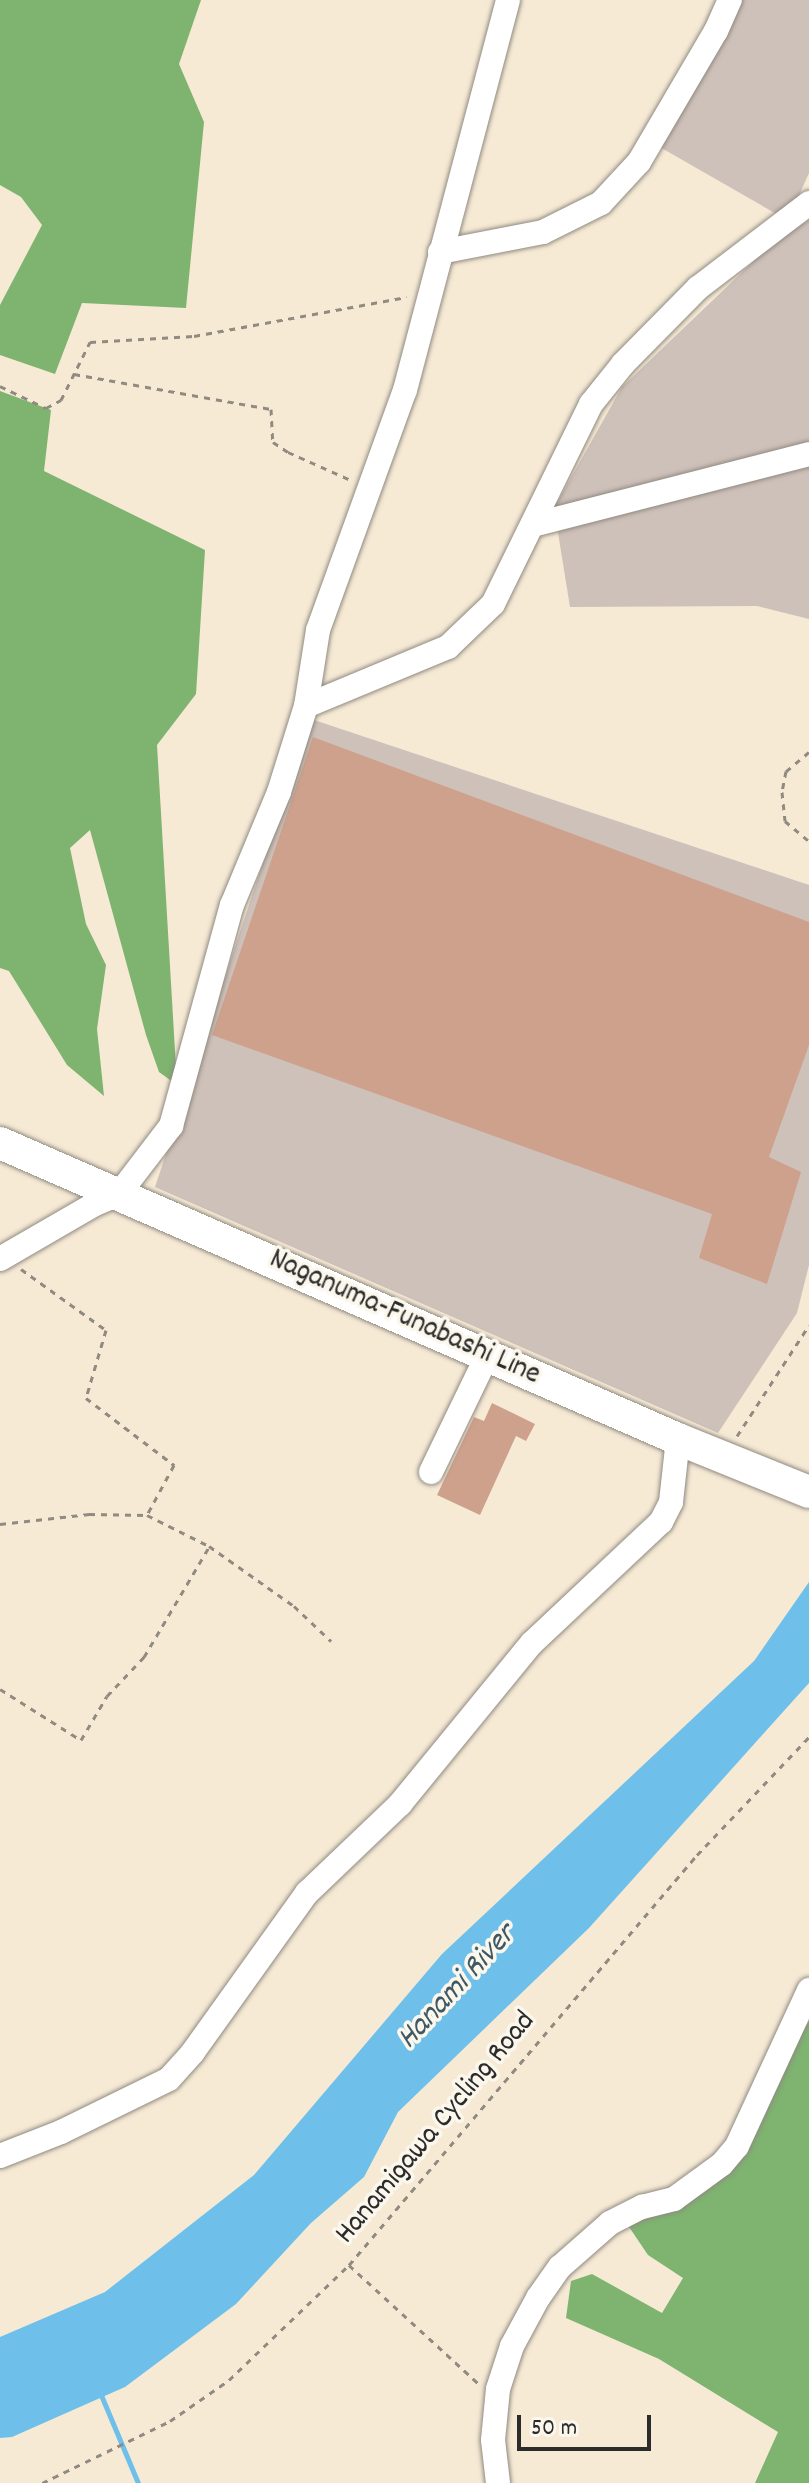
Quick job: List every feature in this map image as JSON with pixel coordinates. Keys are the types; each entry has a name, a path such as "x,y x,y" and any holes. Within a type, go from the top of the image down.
{"main road":[{"name":"Naganuma-Funabashi Line","path":"0,1143 678,1439 809,1492"}],"street":[{"path":"2,1258 93,1205 119,1194 171,1126 232,905 279,792 306,706 318,630 405,390 508,0"},
{"path":"440,252 543,232 601,203 639,162 716,31 730,0"},
{"path":"306,706 448,647 493,604 591,404 623,364 698,288 807,202"},
{"path":"533,525 809,454"},
{"path":"431,1472 487,1356"},
{"path":"0,2156 61,2132 169,2079 193,2052 307,1893 400,1804 532,1643 661,1522 671,1502 678,1439"},
{"path":"498,2483 493,2440 496,2400 512,2346 560,2267 610,2223 642,2207 674,2199 700,2183 737,2146 809,1990"}],"path":[{"path":"0,386 46,408 61,400 90,342 194,336 430,293"},
{"path":"74,374 271,409 273,442 288,452 369,487"},
{"path":"809,752 786,771 782,792 785,821 809,841"},
{"path":"2,1258 106,1330 86,1398 174,1465 147,1515"},
{"path":"724,1457 809,1325"},
{"path":"0,1524 89,1514 147,1515 209,1546 294,1606 331,1641"},
{"path":"0,1689 81,1740 107,1696 144,1657 209,1546"},
{"name":"Hanamigawa Cycling Road","path":"42,2483 170,2421 229,2380 349,2265 687,1867 809,1737"},
{"path":"349,2265 496,2400"}],"shaded area":[{"path":"738,0 809,0 809,173 796,202 780,216 658,146"},
{"path":"809,220 809,619 757,606 570,607 554,508 622,387 778,238"},
{"path":"311,719 809,885 809,1265 797,1313 718,1433 155,1187"}],"green space":[{"path":"0,0 201,0 179,64 204,122 186,308 82,303 55,374 0,355 0,305 42,225 21,197 0,185"},
{"path":"0,391 51,410 44,471 205,550 196,694 157,745 177,1085 159,1072 146,1035 90,830 70,848 86,924 106,965 97,1029 104,1096 67,1065 9,971 0,968"},
{"path":"809,2021 809,2483 755,2483 778,2432 659,2359 566,2318 571,2281 592,2274 662,2313 683,2278 648,2255 625,2221 706,2188"}],"water":[{"name":"Hanami River","path":"809,1582 809,1683 589,1928 398,2112 364,2177 311,2223 236,2304 125,2387 12,2437 0,2438 0,2337 105,2292 254,2175 442,1954 754,1661"}],"building":[{"path":"313,737 809,922 809,1045 769,1157 801,1172 767,1284 699,1258 712,1214 212,1035"},
{"path":"492,1403 535,1424 526,1441 516,1436 480,1515 437,1495 474,1417 484,1421"}],"waterway":[{"path":"101,2395 138,2483"}]}
